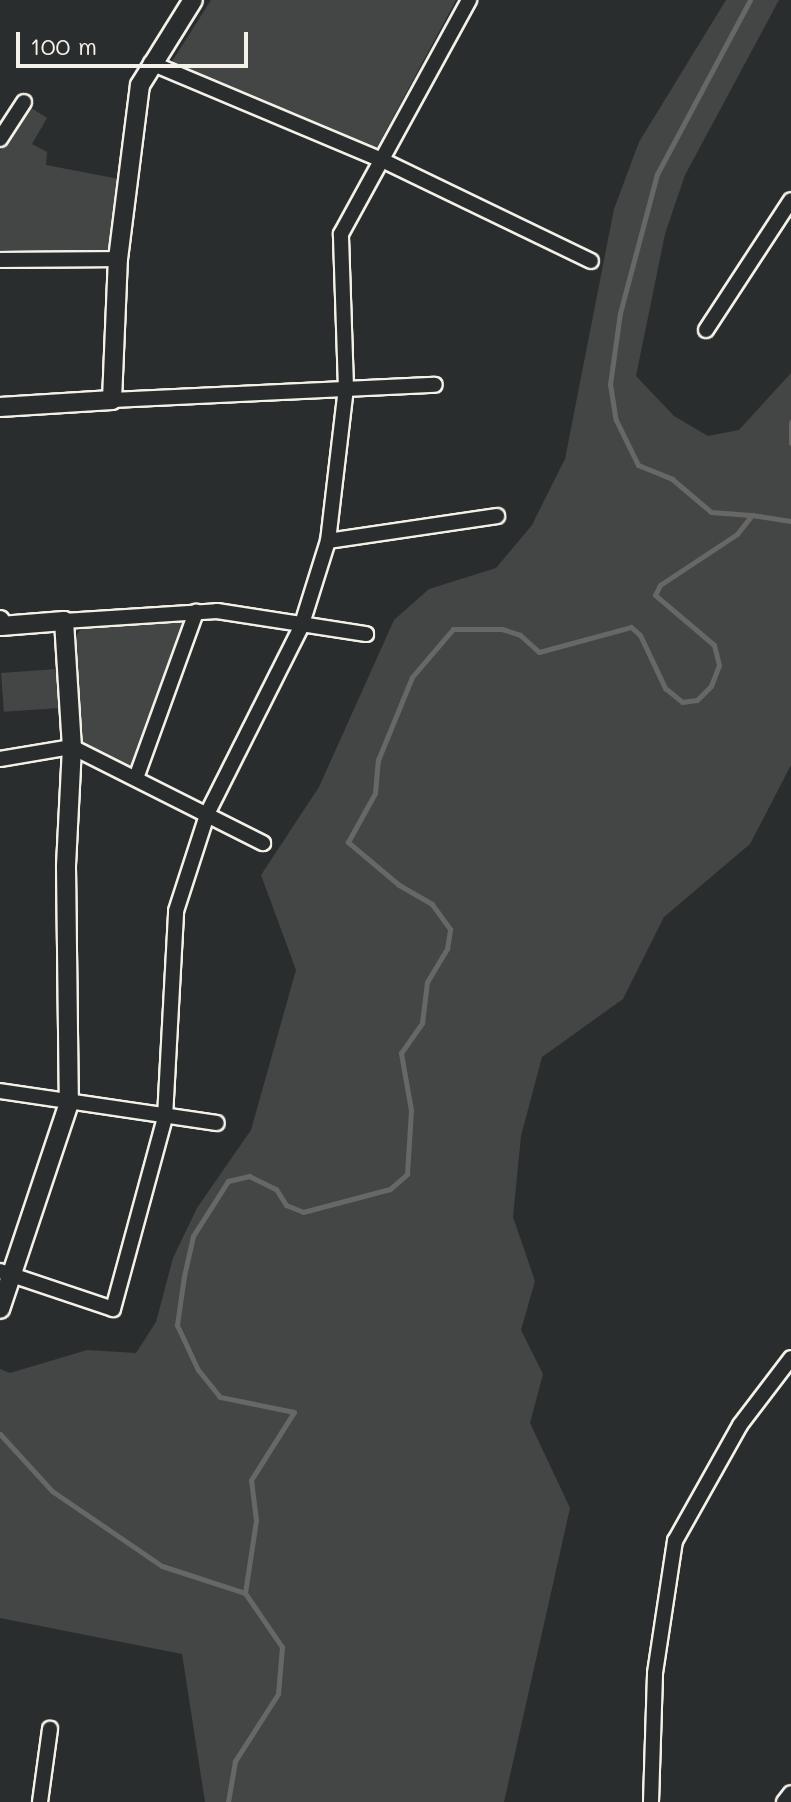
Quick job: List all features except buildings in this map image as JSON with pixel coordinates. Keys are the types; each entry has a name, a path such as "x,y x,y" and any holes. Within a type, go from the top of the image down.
{"street":[{"path":"112,400 118,259 140,85 193,0"},
{"path":"6,1274 113,1309 165,1117 176,911 208,812 301,627 328,541 346,388 341,234 469,0"},
{"path":"151,63 382,160 591,261"},
{"path":"0,139 24,102"},
{"path":"706,330 791,200"},
{"path":"0,260 118,259"},
{"path":"0,407 435,385"},
{"path":"328,541 497,516"},
{"path":"0,624 217,611 301,627 366,634"},
{"path":"136,778 196,612"},
{"path":"0,1309 6,1274 69,1103 66,867 72,747 64,621"},
{"path":"0,759 72,747 208,812 263,843"},
{"path":"0,1091 217,1123"},
{"path":"651,1802 655,1673 675,1541 740,1425 791,1360"},
{"path":"40,1802 50,1729"},
{"path":"784,1802 791,1793"}],"shaded area":[{"path":"211,0 456,0 376,149 171,63"},
{"path":"726,0 779,0 685,175 665,234 636,376 674,416 708,436 739,430 791,373 791,765 750,844 664,917 623,999 542,1057 521,1136 513,1217 535,1281 521,1330 543,1374 530,1423 570,1508 504,1802 205,1802 182,1654 0,1618 0,1369 10,1373 87,1350 136,1353 156,1322 173,1258 197,1208 251,1130 296,970 261,875 319,787 394,620 429,589 496,568 532,525 565,459 614,209 639,142"},
{"path":"28,106 47,118 32,144 47,152 46,165 119,179 113,244 108,251 0,256 0,151"},
{"path":"185,622 134,767 82,745 74,639 82,627"},
{"path":"57,669 60,708 4,712 1,673"}],"waterway":[{"path":"750,0 657,174 620,313 610,384 616,420 638,465 672,479 711,512 751,515"},
{"path":"791,422 791,443"},
{"path":"245,1593 256,1520 251,1480 294,1412 220,1397 198,1370 177,1325 184,1276 193,1236 228,1181 249,1176 276,1189 286,1205 303,1212 390,1189 407,1174 411,1110 401,1053 422,1023 427,982 447,949 450,929 432,904 399,885 348,842 375,793 378,760 412,677 453,629 502,629 520,635 539,652 631,627 640,635 665,688 682,702 697,700 711,686 719,665 714,645 655,595 660,585 737,534 752,515 791,521"},
{"path":"0,1434 52,1491 162,1566 245,1593 282,1647 278,1694 235,1761 228,1802"}]}
